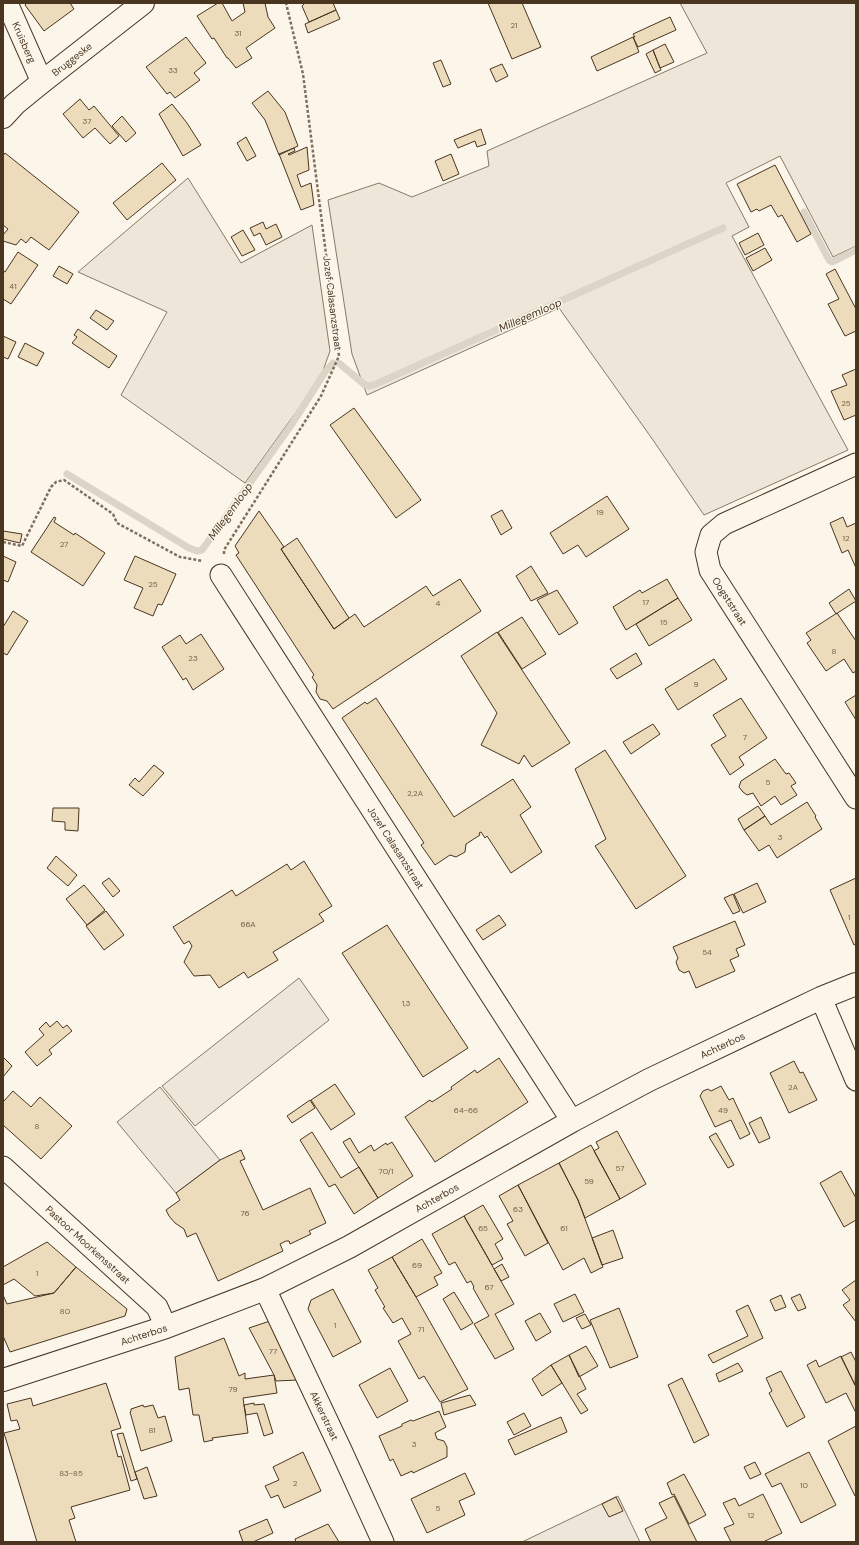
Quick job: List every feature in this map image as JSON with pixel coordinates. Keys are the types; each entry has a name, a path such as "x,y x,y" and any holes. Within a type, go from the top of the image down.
{"street":[{"name":"Kruisberg","path":"7,3 42,82"},
{"name":"Bruggeske","path":"3,117 15,104 42,82 143,3"},
{"name":"Oogststraat","path":"856,464 724,524 711,535 706,552 710,570 856,798"},
{"name":"Jozef Calasanzstraat","path":"221,574 572,1121"},
{"name":"Achterbos","path":"3,1380 166,1327 265,1290 349,1247 572,1121 649,1080 821,998 856,984"},
{"path":"821,998 856,1080"},
{"name":"Pastoor Moorkensstraat","path":"3,1166 157,1307 166,1327"},
{"name":"Akkerstraat","path":"265,1290 342,1450 383,1542"}],"path":[{"name":"Jozef Calasanzstraat","path":"221,574 224,550 321,396 339,356 303,74 286,3"},
{"path":"3,542 22,546 51,487 56,482 64,480 113,514 117,523 180,557 202,560 221,574"}],"shaded area":[{"path":"680,3 856,3 856,246 833,257 780,156 726,183 749,227 732,236 848,450 704,515 653,440 559,308 367,395 352,354 328,200 379,183 412,197 489,166 487,151 707,53"},
{"path":"188,178 241,263 312,225 330,351 320,379 245,483 121,395 167,312 78,272"},
{"path":"299,978 329,1020 195,1126 162,1086"},
{"path":"160,1087 220,1160 176,1193 117,1122"},
{"path":"618,1496 640,1542 522,1542"}],"building":[{"path":"27,3 70,3 74,9 44,31 25,5"},
{"path":"218,3 222,3 232,21 245,12 243,3 265,3 268,17 275,28 246,48 252,58 236,68 227,58 214,38 212,39 197,16"},
{"path":"305,3 333,3 336,10 309,22 302,6"},
{"path":"488,3 522,3 541,47 512,59"},
{"path":"336,10 340,19 308,33 305,24"},
{"path":"670,17 676,30 638,47 633,34"},
{"path":"186,37 206,63 194,73 200,80 175,98 170,92 167,94 146,67"},
{"path":"633,37 639,52 597,71 591,57"},
{"path":"665,44 674,62 660,68 653,50"},
{"path":"653,50 661,70 655,73 646,54"},
{"path":"441,60 451,84 443,87 433,63"},
{"path":"502,64 508,76 496,82 490,69"},
{"path":"268,91 285,112 298,146 279,155 265,120 252,103"},
{"path":"80,99 89,110 94,106 119,136 110,144 95,128 83,138 63,114"},
{"path":"172,104 187,123 201,145 183,156 159,114"},
{"path":"122,116 136,133 126,142 112,126"},
{"path":"481,129 486,144 477,147 475,141 458,148 454,140"},
{"path":"246,137 256,156 247,161 237,143"},
{"path":"307,147 309,170 297,175 301,187 311,183 314,205 301,210 279,154 294,148 295,151 288,154 289,155"},
{"path":"5,153 79,212 49,250 31,237 26,243 21,239 16,245 3,241 3,235 8,229 3,225 3,156"},
{"path":"451,154 459,174 443,181 435,161"},
{"path":"162,163 176,180 127,220 113,203"},
{"path":"775,165 811,234 797,242 782,215 778,217 771,205 759,211 757,209 751,212 737,184"},
{"path":"263,222 266,229 276,224 282,237 266,245 260,233 254,236 250,228"},
{"path":"243,230 255,250 242,256 231,237"},
{"path":"758,233 764,245 745,255 739,243"},
{"path":"765,248 772,260 753,271 746,258"},
{"path":"18,252 38,265 11,304 3,299 3,271 5,272"},
{"path":"59,266 73,274 67,284 53,276"},
{"path":"835,269 856,309 856,331 845,336 828,304 839,299 826,274"},
{"path":"96,310 114,321 107,330 90,318"},
{"path":"78,329 117,356 109,368 72,343 77,337 74,335"},
{"path":"3,336 16,342 8,359 3,357"},
{"path":"25,343 44,353 37,366 18,357"},
{"path":"856,369 856,415 844,420 831,391 847,385 842,375"},
{"path":"354,408 421,500 396,518 330,425"},
{"path":"607,496 629,529 586,557 578,545 563,554 550,533"},
{"path":"502,510 512,528 501,535 491,516"},
{"path":"259,511 284,547 281,549 334,629 355,614 364,627 426,586 433,596 460,579 481,611 333,709 327,701 320,699 316,692 317,685 312,677 314,675 236,555 239,553 235,546"},
{"path":"54,517 56,518 54,522 74,535 75,533 105,553 83,586 31,552"},
{"path":"843,517 847,527 856,523 856,568 848,550 842,553 830,523"},
{"path":"3,531 22,534 20,543 3,539"},
{"path":"297,538 349,618 334,629 281,549"},
{"path":"3,556 16,562 8,582 3,580"},
{"path":"135,556 176,574 162,605 158,604 153,616 134,608 143,588 124,580"},
{"path":"531,566 548,593 531,601 516,576"},
{"path":"667,579 678,598 626,630 613,607 640,590 642,593"},
{"path":"849,589 856,601 836,614 829,603"},
{"path":"557,590 578,623 559,635 537,600"},
{"path":"678,598 692,620 649,646 636,624"},
{"path":"13,611 28,621 7,655 3,653 3,627"},
{"path":"837,613 856,641 856,671 853,673 844,659 826,671 807,643 811,640 806,633"},
{"path":"522,617 546,654 522,669 498,632"},
{"path":"497,632 570,743 532,767 524,755 519,764 481,745 497,713 461,656"},
{"path":"201,634 224,669 193,690 186,678 183,680 162,647 180,635 186,644"},
{"path":"636,653 642,664 617,679 610,669"},
{"path":"714,659 727,679 678,710 665,689"},
{"path":"856,695 856,720 845,702"},
{"path":"376,698 454,817 513,779 531,807 520,815 542,852 511,873 487,836 485,838 481,832 479,833 480,835 466,844 465,852 456,857 450,855 435,865 421,845 424,843 342,718 365,702 367,704"},
{"path":"741,698 767,738 739,757 744,765 730,775 711,745 726,736 713,715"},
{"path":"653,724 660,734 631,754 623,742"},
{"path":"605,750 686,876 636,909 595,846 606,839 575,769"},
{"path":"775,759 786,774 789,773 796,783 791,786 797,795 781,805 775,796 761,806 753,793 747,795 739,787 741,781"},
{"path":"154,765 164,773 143,796 129,785 135,778 139,782"},
{"path":"807,802 822,829 777,858 769,845 759,851 744,830 765,816 771,825"},
{"path":"758,806 765,816 744,830 738,819"},
{"path":"53,808 79,808 78,831 65,830 65,822 52,821"},
{"path":"56,856 77,875 68,886 47,868"},
{"path":"304,861 332,906 319,914 324,921 273,952 278,960 248,978 244,972 219,988 210,975 194,976 184,962 192,946 189,941 184,944 173,927 232,890 236,896 287,864 291,870"},
{"path":"109,878 120,891 113,897 102,883"},
{"path":"856,878 856,944 854,945 830,890"},
{"path":"757,883 766,902 743,913 734,894"},
{"path":"84,885 105,910 87,925 66,899"},
{"path":"733,894 740,911 733,914 724,898"},
{"path":"106,911 124,935 104,950 86,926"},
{"path":"499,915 506,925 483,940 476,930"},
{"path":"735,921 745,945 736,949 739,956 730,960 735,971 696,988 689,971 684,973 679,970 676,962 678,958 673,947"},
{"path":"387,925 468,1048 423,1077 342,953"},
{"path":"57,1021 63,1028 67,1025 72,1031 49,1050 52,1054 37,1066 25,1052 44,1035 39,1029 46,1022 50,1027"},
{"path":"3,1057 12,1066 3,1077"},
{"path":"499,1058 528,1102 435,1162 405,1117 430,1100 432,1102 452,1089 451,1087 475,1070 477,1073"},
{"path":"794,1061 800,1073 803,1072 817,1100 789,1113 770,1073"},
{"path":"335,1084 355,1114 331,1130 311,1100"},
{"path":"721,1086 729,1100 733,1098 750,1134 740,1139 731,1120 715,1127 700,1096 703,1091 708,1089 711,1091"},
{"path":"13,1091 31,1107 40,1097 72,1126 41,1159 3,1125 3,1102"},
{"path":"310,1100 315,1108 292,1123 287,1116"},
{"path":"761,1117 770,1138 759,1143 749,1123"},
{"path":"617,1131 646,1184 620,1199 594,1151 599,1148 596,1142"},
{"path":"312,1132 341,1178 359,1167 378,1198 354,1214 335,1184 329,1187 300,1140"},
{"path":"716,1133 734,1165 728,1168 709,1137"},
{"path":"350,1138 359,1153 371,1145 374,1151 386,1143 387,1145 392,1142 413,1176 378,1198 343,1142"},
{"path":"591,1145 620,1199 585,1218 578,1200 559,1163"},
{"path":"241,1150 245,1159 240,1161 263,1210 310,1188 326,1223 309,1231 311,1234 290,1244 289,1241 286,1241 280,1244 283,1251 218,1281 196,1233 187,1237 184,1229 175,1223 166,1210 180,1200 176,1193 220,1160"},
{"path":"559,1163 578,1200 603,1267 591,1273 584,1258 563,1270 518,1185"},
{"path":"841,1171 856,1198 856,1220 844,1227 820,1183"},
{"path":"518,1185 548,1243 525,1256 507,1224 513,1221 499,1196"},
{"path":"483,1205 503,1239 495,1244 503,1259 492,1265 464,1216"},
{"path":"464,1216 514,1304 495,1314 514,1349 495,1359 474,1324 489,1316 473,1288 474,1287 471,1281 467,1283 455,1262 449,1265 432,1234"},
{"path":"613,1230 623,1258 602,1265 592,1238"},
{"path":"422,1239 442,1273 434,1277 438,1285 416,1297 392,1257"},
{"path":"47,1242 76,1267 54,1293 35,1296 14,1279 3,1285 3,1267"},
{"path":"392,1257 468,1389 440,1402 424,1376 419,1379 398,1341 411,1334 402,1318 393,1323 383,1308 385,1307 375,1290 378,1288 368,1270"},
{"path":"502,1264 509,1277 501,1281 494,1269"},
{"path":"76,1267 127,1309 125,1316 10,1352 3,1336 3,1295 7,1304 54,1293"},
{"path":"856,1280 856,1322 843,1305 850,1300 842,1290"},
{"path":"333,1289 361,1342 333,1357 308,1309 311,1300"},
{"path":"454,1292 473,1323 461,1330 443,1299"},
{"path":"575,1294 584,1312 563,1322 554,1304"},
{"path":"800,1294 806,1308 798,1311 791,1298"},
{"path":"781,1295 786,1307 775,1311 770,1300"},
{"path":"748,1305 763,1338 713,1363 708,1355 748,1336 736,1311"},
{"path":"619,1308 638,1357 610,1368 590,1320"},
{"path":"540,1313 551,1332 536,1341 525,1321"},
{"path":"585,1314 591,1325 582,1329 576,1318"},
{"path":"270,1321 298,1380 276,1381 249,1328"},
{"path":"224,1338 239,1376 245,1373 245,1379 274,1375 277,1393 243,1398 248,1433 212,1438 213,1440 204,1442 199,1415 193,1415 189,1388 179,1390 175,1357"},
{"path":"586,1346 598,1366 579,1377 569,1355"},
{"path":"851,1352 856,1362 855,1385 841,1357"},
{"path":"569,1355 586,1389 577,1394 588,1410 581,1414 551,1365"},
{"path":"841,1356 856,1387 856,1413 846,1393 826,1403 807,1365 816,1360 819,1367"},
{"path":"738,1363 743,1371 719,1382 716,1374"},
{"path":"551,1365 562,1383 542,1396 532,1379"},
{"path":"390,1368 408,1401 377,1418 359,1385"},
{"path":"781,1371 805,1417 787,1427 769,1393 772,1391 766,1378"},
{"path":"682,1378 709,1435 694,1443 668,1385"},
{"path":"106,1383 121,1428 111,1431 118,1457 121,1456 130,1490 71,1507 75,1518 69,1520 76,1542 37,1542 4,1433 20,1429 17,1420 11,1421 7,1404 31,1398 33,1406"},
{"path":"470,1395 476,1405 444,1415 441,1403"},
{"path":"254,1403 254,1405 264,1404 273,1433 264,1436 257,1413 246,1415 244,1405"},
{"path":"143,1405 144,1407 153,1405 158,1418 165,1416 172,1441 141,1451 130,1412 131,1409"},
{"path":"439,1411 446,1427 435,1433 437,1439 444,1441 447,1447 447,1457 413,1473 412,1471 401,1476 393,1459 390,1461 379,1436 402,1426 402,1424 411,1420 413,1421"},
{"path":"524,1413 531,1426 514,1435 507,1422"},
{"path":"561,1417 567,1432 515,1455 508,1440"},
{"path":"856,1426 856,1496 855,1496 828,1441"},
{"path":"123,1433 137,1479 131,1481 117,1434"},
{"path":"303,1452 321,1491 284,1508 278,1495 271,1498 265,1486 279,1480 273,1467"},
{"path":"809,1452 836,1505 801,1523 781,1483 772,1487 765,1474"},
{"path":"755,1462 761,1474 750,1479 744,1467"},
{"path":"147,1467 157,1496 144,1499 135,1472"},
{"path":"465,1473 475,1494 459,1501 465,1515 427,1533 411,1499"},
{"path":"684,1474 706,1515 689,1524 674,1494 672,1495 667,1483"},
{"path":"763,1494 782,1533 763,1542 731,1542 724,1528 734,1524 723,1503 735,1498 739,1506"},
{"path":"674,1496 697,1542 651,1542 645,1529 667,1518 659,1503"},
{"path":"616,1497 623,1511 609,1517 602,1504"},
{"path":"267,1519 273,1533 253,1542 243,1542 239,1531"},
{"path":"328,1524 339,1542 296,1542 295,1539"}],"waterway":[{"name":"Millegemloop","path":"804,212 829,260 832,262 856,250"},
{"name":"Millegemloop","path":"340,364 365,385 370,386 376,384 723,228"},
{"name":"Millegemloop","path":"67,474 189,548 197,551 202,550 292,424 325,372 333,363"}]}
